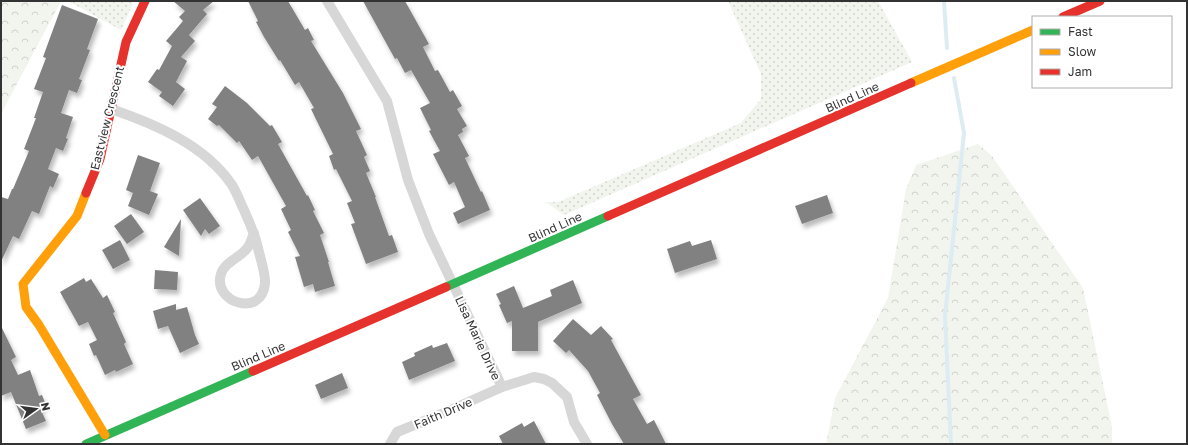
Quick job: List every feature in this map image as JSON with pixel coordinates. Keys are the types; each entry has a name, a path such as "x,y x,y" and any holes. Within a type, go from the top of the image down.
{"street":[{"name":"Eastview Crescent","path":"105,435 40,325 26,307 23,284 77,216 100,158 126,42 145,1"},
{"path":"327,1 387,101 408,180 429,234 453,284"},
{"path":"1065,16 1100,1"},
{"name":"Blind Line","path":"86,444 1032,30"},
{"path":"111,109 138,119 182,140 216,165 233,186 254,233 265,282 263,293 257,299 250,303 242,304 234,302 224,292 220,284 221,274 228,263 248,247 254,233"},
{"name":"Lisa Marie Drive","path":"453,284 502,387 534,377 552,382 567,397 574,422 587,444"},
{"name":"Faith Drive","path":"390,444 397,433 502,387"}],"green space":[{"path":"1,1 61,1 1,114"},
{"path":"68,1 134,1 121,30"},
{"path":"728,1 878,1 912,62 564,215 546,202 558,202 741,123 761,99 761,74"},
{"path":"978,144 992,156 1083,288 1112,427 1112,444 826,444 835,398 888,298 906,189 916,165"}],"building":[{"path":"173,1 214,1 203,10 207,14 189,35 195,41 181,57 187,61 176,82 185,89 173,106 159,96 162,92 148,82 157,69 159,70 172,46 166,41 183,21 179,17 185,11"},
{"path":"248,1 288,1 305,30 308,28 314,40 311,41 343,93 361,129 356,131 367,155 364,157 370,171 366,173 389,236 392,235 398,252 366,264 351,224 355,223 347,203 352,201 336,169 334,170 329,156 333,154 311,109 314,108 299,82 295,85 264,37 256,22 258,21"},
{"path":"363,1 405,1 429,44 423,47 435,71 438,70 450,92 453,90 462,106 457,109 467,126 462,129 463,132 458,135 469,156 465,158 490,210 458,224 453,213 465,207 454,182 449,185 433,154 440,151 429,131 431,130 420,108 430,103 411,70 405,73 397,58 395,59"},
{"path":"62,5 98,19 87,49 90,50 79,79 82,80 77,93 69,90 61,113 73,117 66,138 68,139 63,151 56,148 48,169 59,174 53,188 50,186 39,214 32,211 19,239 13,236 1,262 1,197 8,199 29,151 24,149 36,118 34,118 43,92 34,89 46,58 43,57"},
{"path":"225,86 247,103 270,126 272,125 282,142 278,144 307,196 308,195 315,210 313,211 324,233 320,235 335,286 315,292 313,284 304,287 295,257 300,256 288,232 291,230 281,209 286,206 258,156 252,160 239,141 237,143 219,125 217,126 208,119 217,107 212,104"},
{"path":"138,155 160,163 150,191 158,194 149,215 128,206 133,193 126,190"},
{"path":"827,195 833,213 802,224 795,206"},
{"path":"200,198 220,226 209,234 205,229 201,236 183,210"},
{"path":"131,214 144,232 127,244 114,226"},
{"path":"181,219 179,256 164,247"},
{"path":"120,240 130,260 113,269 102,250"},
{"path":"711,240 717,259 675,273 667,249 690,241 692,246"},
{"path":"155,270 178,272 177,290 154,289"},
{"path":"84,278 86,282 91,279 103,298 107,295 126,342 124,344 133,364 116,372 115,370 105,375 89,344 97,340 88,322 79,326 60,292"},
{"path":"573,280 582,303 538,322 538,351 512,351 512,321 507,323 496,294 514,286 523,308 552,296 550,290"},
{"path":"176,304 176,310 187,307 199,344 180,353 168,326 158,329 153,311"},
{"path":"573,319 591,335 601,326 613,339 611,340 641,395 633,399 647,424 654,420 666,444 624,444 597,395 600,393 588,371 569,350 566,353 553,341"},
{"path":"1,326 16,357 11,360 18,375 30,370 39,396 42,395 46,405 40,408 46,421 26,429 11,392 1,396"},
{"path":"447,343 455,361 409,380 402,362 415,356 414,353 432,345 433,348"},
{"path":"342,373 348,388 321,399 315,385"},
{"path":"534,421 546,444 503,444 499,436 522,423 524,427"}],"waterway":[{"path":"944,1 947,48"},
{"path":"951,444 945,316 964,133 954,78"}],"traffic: fast":[{"path":"446,287 608,216"},
{"path":"86,444 253,371"}],"traffic: slow":[{"path":"911,83 1032,30"},
{"path":"86,193 77,216 23,284 26,307 39,325 105,435"}],"traffic: jam":[{"path":"86,193 100,159 126,42 145,1"},
{"path":"1065,16 1100,1"},
{"path":"608,216 911,83"},
{"path":"253,371 446,287"}]}
